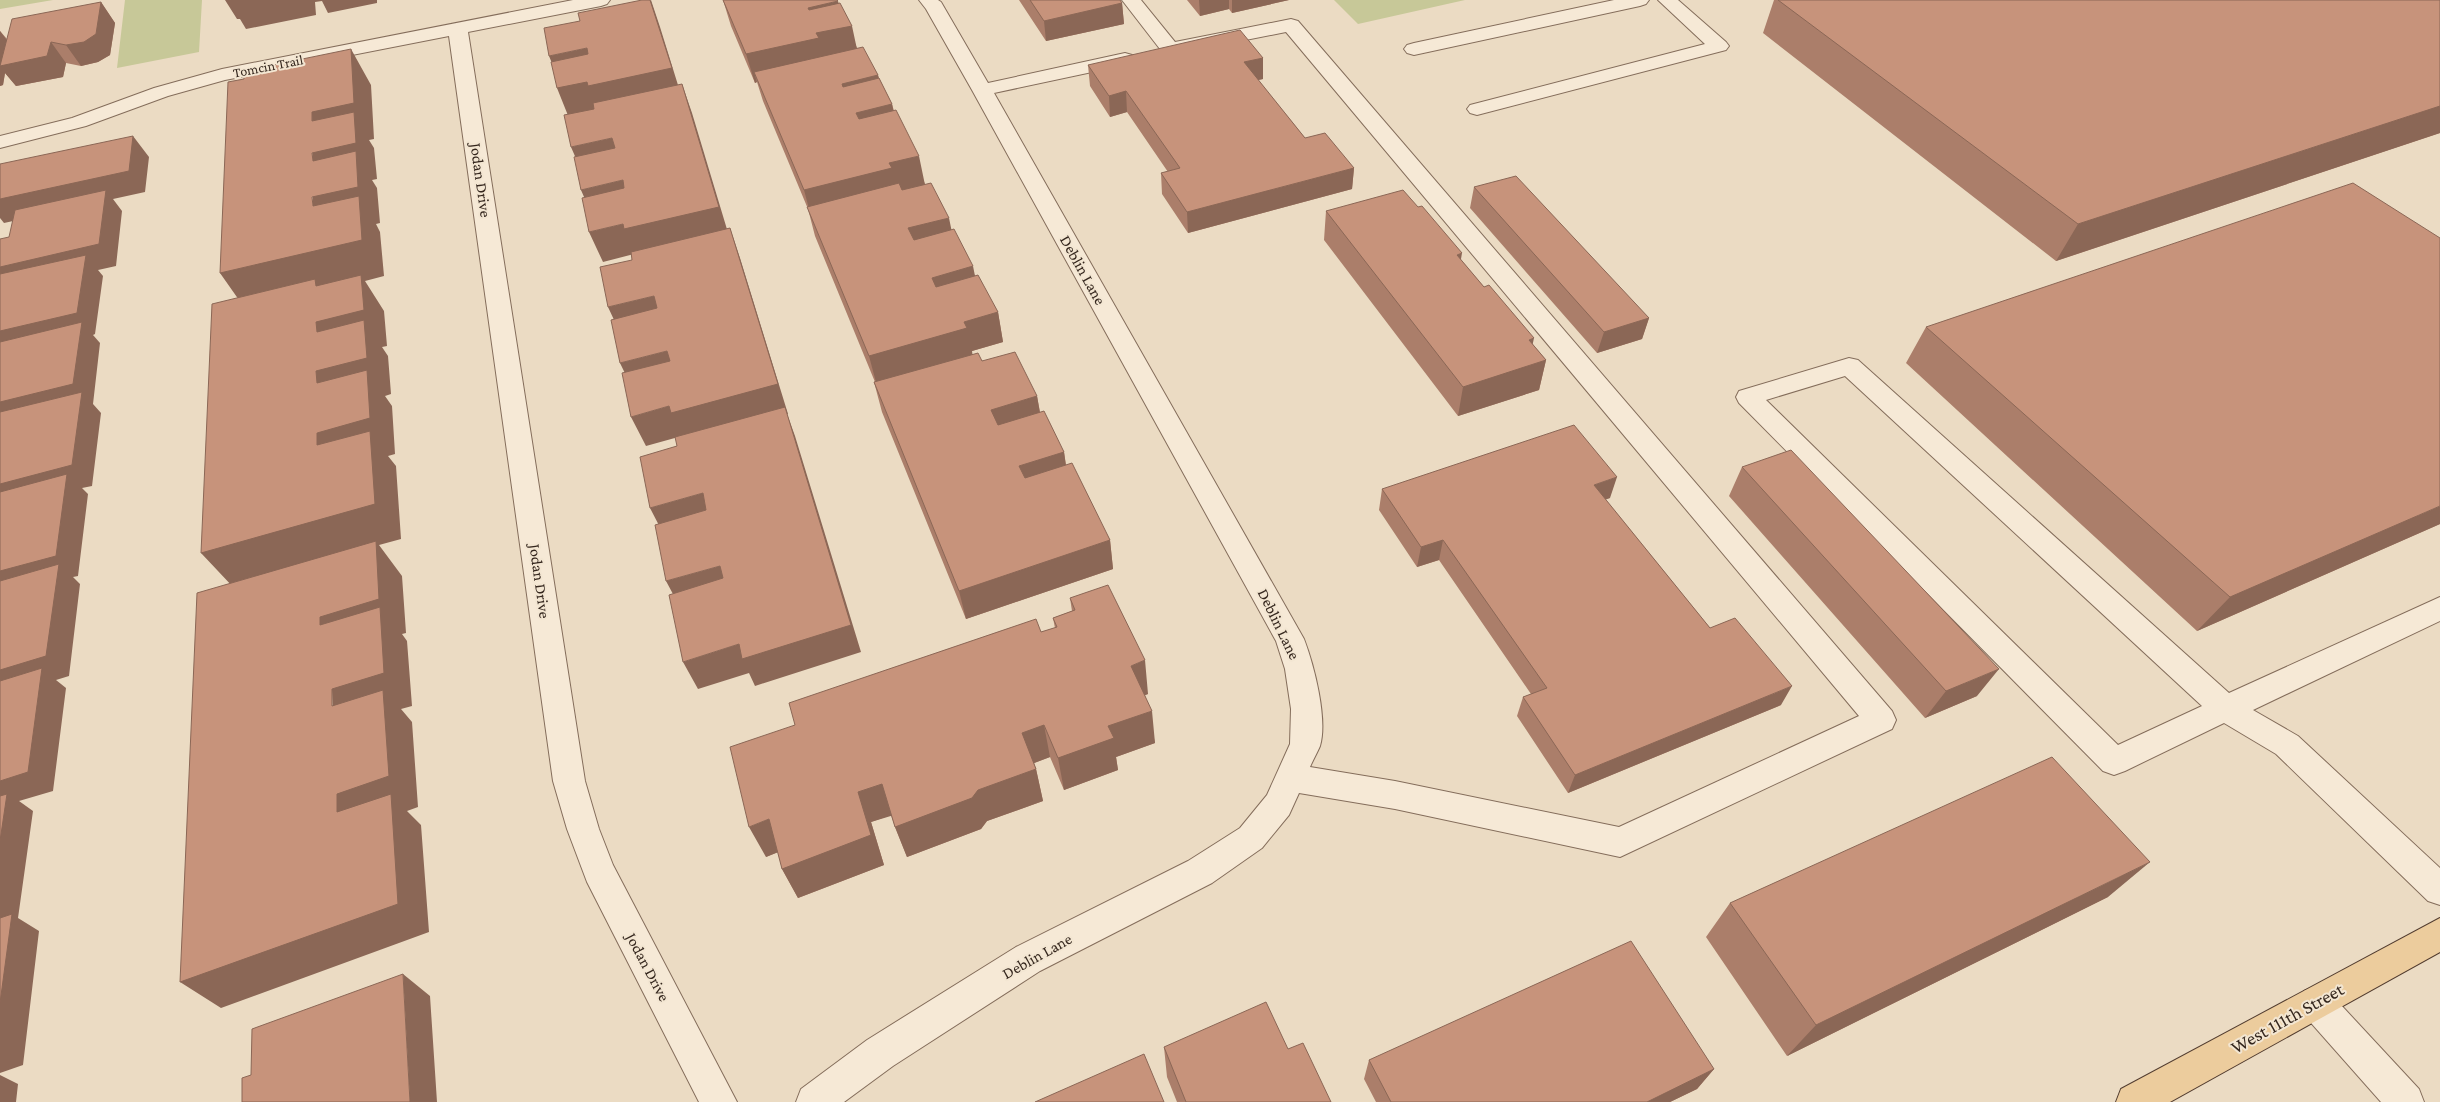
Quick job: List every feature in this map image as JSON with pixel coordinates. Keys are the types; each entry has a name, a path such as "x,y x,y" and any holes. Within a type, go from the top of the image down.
{"main road":[{"name":"West 111th Street","path":"2134,1102 2440,934"}],"street":[{"name":"Tomcin Trail","path":"0,142 80,122 186,84 601,0"},
{"name":"Deblin Lane","path":"814,1102 880,1053 1028,959 1200,872 1251,838 1278,805 1305,744 1306,708 1300,669 1290,638 982,90 934,6 928,0"},
{"path":"1131,0 1154,52"},
{"path":"1414,49 1640,0"},
{"path":"1477,109 1719,46 1666,0"},
{"path":"982,90 1154,52 1291,25 1881,720 1620,842 1395,795 1291,778"},
{"name":"Jodan Drive","path":"458,29 569,781 598,871 719,1102"},
{"path":"2440,608 2226,709 2114,761 1748,397 1849,366 2226,709 2287,746 2440,890"},
{"path":"2316,1003 2406,1102"}],"green space":[{"path":"0,0 53,0 0,9"},
{"path":"125,0 202,0 199,52 117,68"},
{"path":"1334,0 1465,0 1358,24"}],"building":[{"path":"650,0 672,68 588,86 587,82 557,88 551,62 588,54 587,48 549,56 544,28 580,21 578,13"},
{"path":"723,0 837,0 808,8 809,10 840,3 852,26 816,33 819,38 746,54"},
{"path":"1030,0 1120,0 1122,3 1044,21"},
{"path":"1778,0 2440,0 2440,106 2078,224"},
{"path":"101,2 96,34 84,42 66,45 51,42 47,56 0,66 12,19"},
{"path":"1240,30 1263,58 1244,62 1305,138 1325,133 1354,168 1187,212 1161,173 1180,168 1126,91 1109,96 1088,65"},
{"path":"863,47 878,75 842,84 843,87 879,78 892,104 856,113 859,119 896,110 919,156 889,163 892,168 804,190 754,72"},
{"path":"351,49 354,103 312,112 312,121 354,112 356,143 312,153 313,161 356,151 358,187 312,197 313,206 359,196 362,240 220,273 228,82 244,79 244,71"},
{"path":"682,84 719,207 624,229 623,224 589,232 582,198 624,188 623,180 581,190 574,157 615,148 612,138 571,147 564,115 594,109 593,103"},
{"path":"133,136 129,171 0,199 0,164"},
{"path":"1516,176 1649,318 1604,332 1474,187"},
{"path":"899,183 902,190 931,183 949,218 908,228 914,240 954,229 973,266 932,278 936,287 978,275 998,312 964,322 967,328 869,356 807,207"},
{"path":"2353,183 2440,238 2440,506 2230,597 1926,327"},
{"path":"106,190 99,244 0,267 0,239 9,237 15,210"},
{"path":"1403,190 1418,207 1422,206 1462,253 1457,255 1484,287 1489,285 1534,338 1529,340 1546,360 1463,387 1326,211"},
{"path":"730,228 778,384 671,413 669,406 631,417 622,373 670,361 667,351 620,363 611,320 657,308 654,296 608,307 600,267 632,260 631,252"},
{"path":"86,255 77,313 0,331 0,274"},
{"path":"361,275 364,310 316,322 317,332 364,320 367,358 316,371 317,383 367,370 370,418 317,433 317,445 370,431 375,504 201,553 212,304 315,279 316,286"},
{"path":"82,322 73,384 0,402 0,342"},
{"path":"1015,352 1037,396 991,410 998,425 1044,411 1064,452 1019,466 1025,478 1072,463 1110,540 959,591 874,382 978,353 982,361"},
{"path":"82,392 72,465 0,484 0,412"},
{"path":"785,407 851,625 742,659 739,644 683,662 669,595 723,578 720,566 666,581 655,525 706,510 703,493 650,508 640,457 677,446 675,437"},
{"path":"1574,425 1617,477 1594,485 1710,628 1735,618 1792,686 1575,775 1523,697 1547,688 1443,540 1421,547 1382,489"},
{"path":"1791,450 1999,669 1946,691 1742,467"},
{"path":"67,474 56,556 0,571 0,492"},
{"path":"376,541 379,599 320,617 320,625 380,607 384,673 332,689 332,706 383,690 389,776 337,794 337,812 391,794 398,904 180,982 197,593"},
{"path":"59,564 46,656 0,670 0,581"},
{"path":"1108,585 1145,660 1131,666 1152,711 1108,726 1114,738 1058,758 1044,725 1022,733 1036,769 978,790 972,798 895,827 882,784 858,792 871,835 782,869 769,819 749,827 730,747 795,725 789,703 1036,619 1041,632 1057,627 1053,618 1075,610 1070,598"},
{"path":"42,668 28,772 0,781 0,681"},
{"path":"2052,757 2150,862 1816,1025 1730,903"},
{"path":"7,794 0,841 0,796"},
{"path":"12,914 0,1003 0,918"},
{"path":"1631,941 1714,1069 1647,1102 1391,1102 1369,1060"},
{"path":"403,974 410,1102 242,1102 242,1078 251,1075 252,1029"},
{"path":"1266,1002 1288,1049 1303,1043 1331,1102 1186,1102 1164,1047"},
{"path":"1144,1054 1164,1102 1035,1102"}]}
